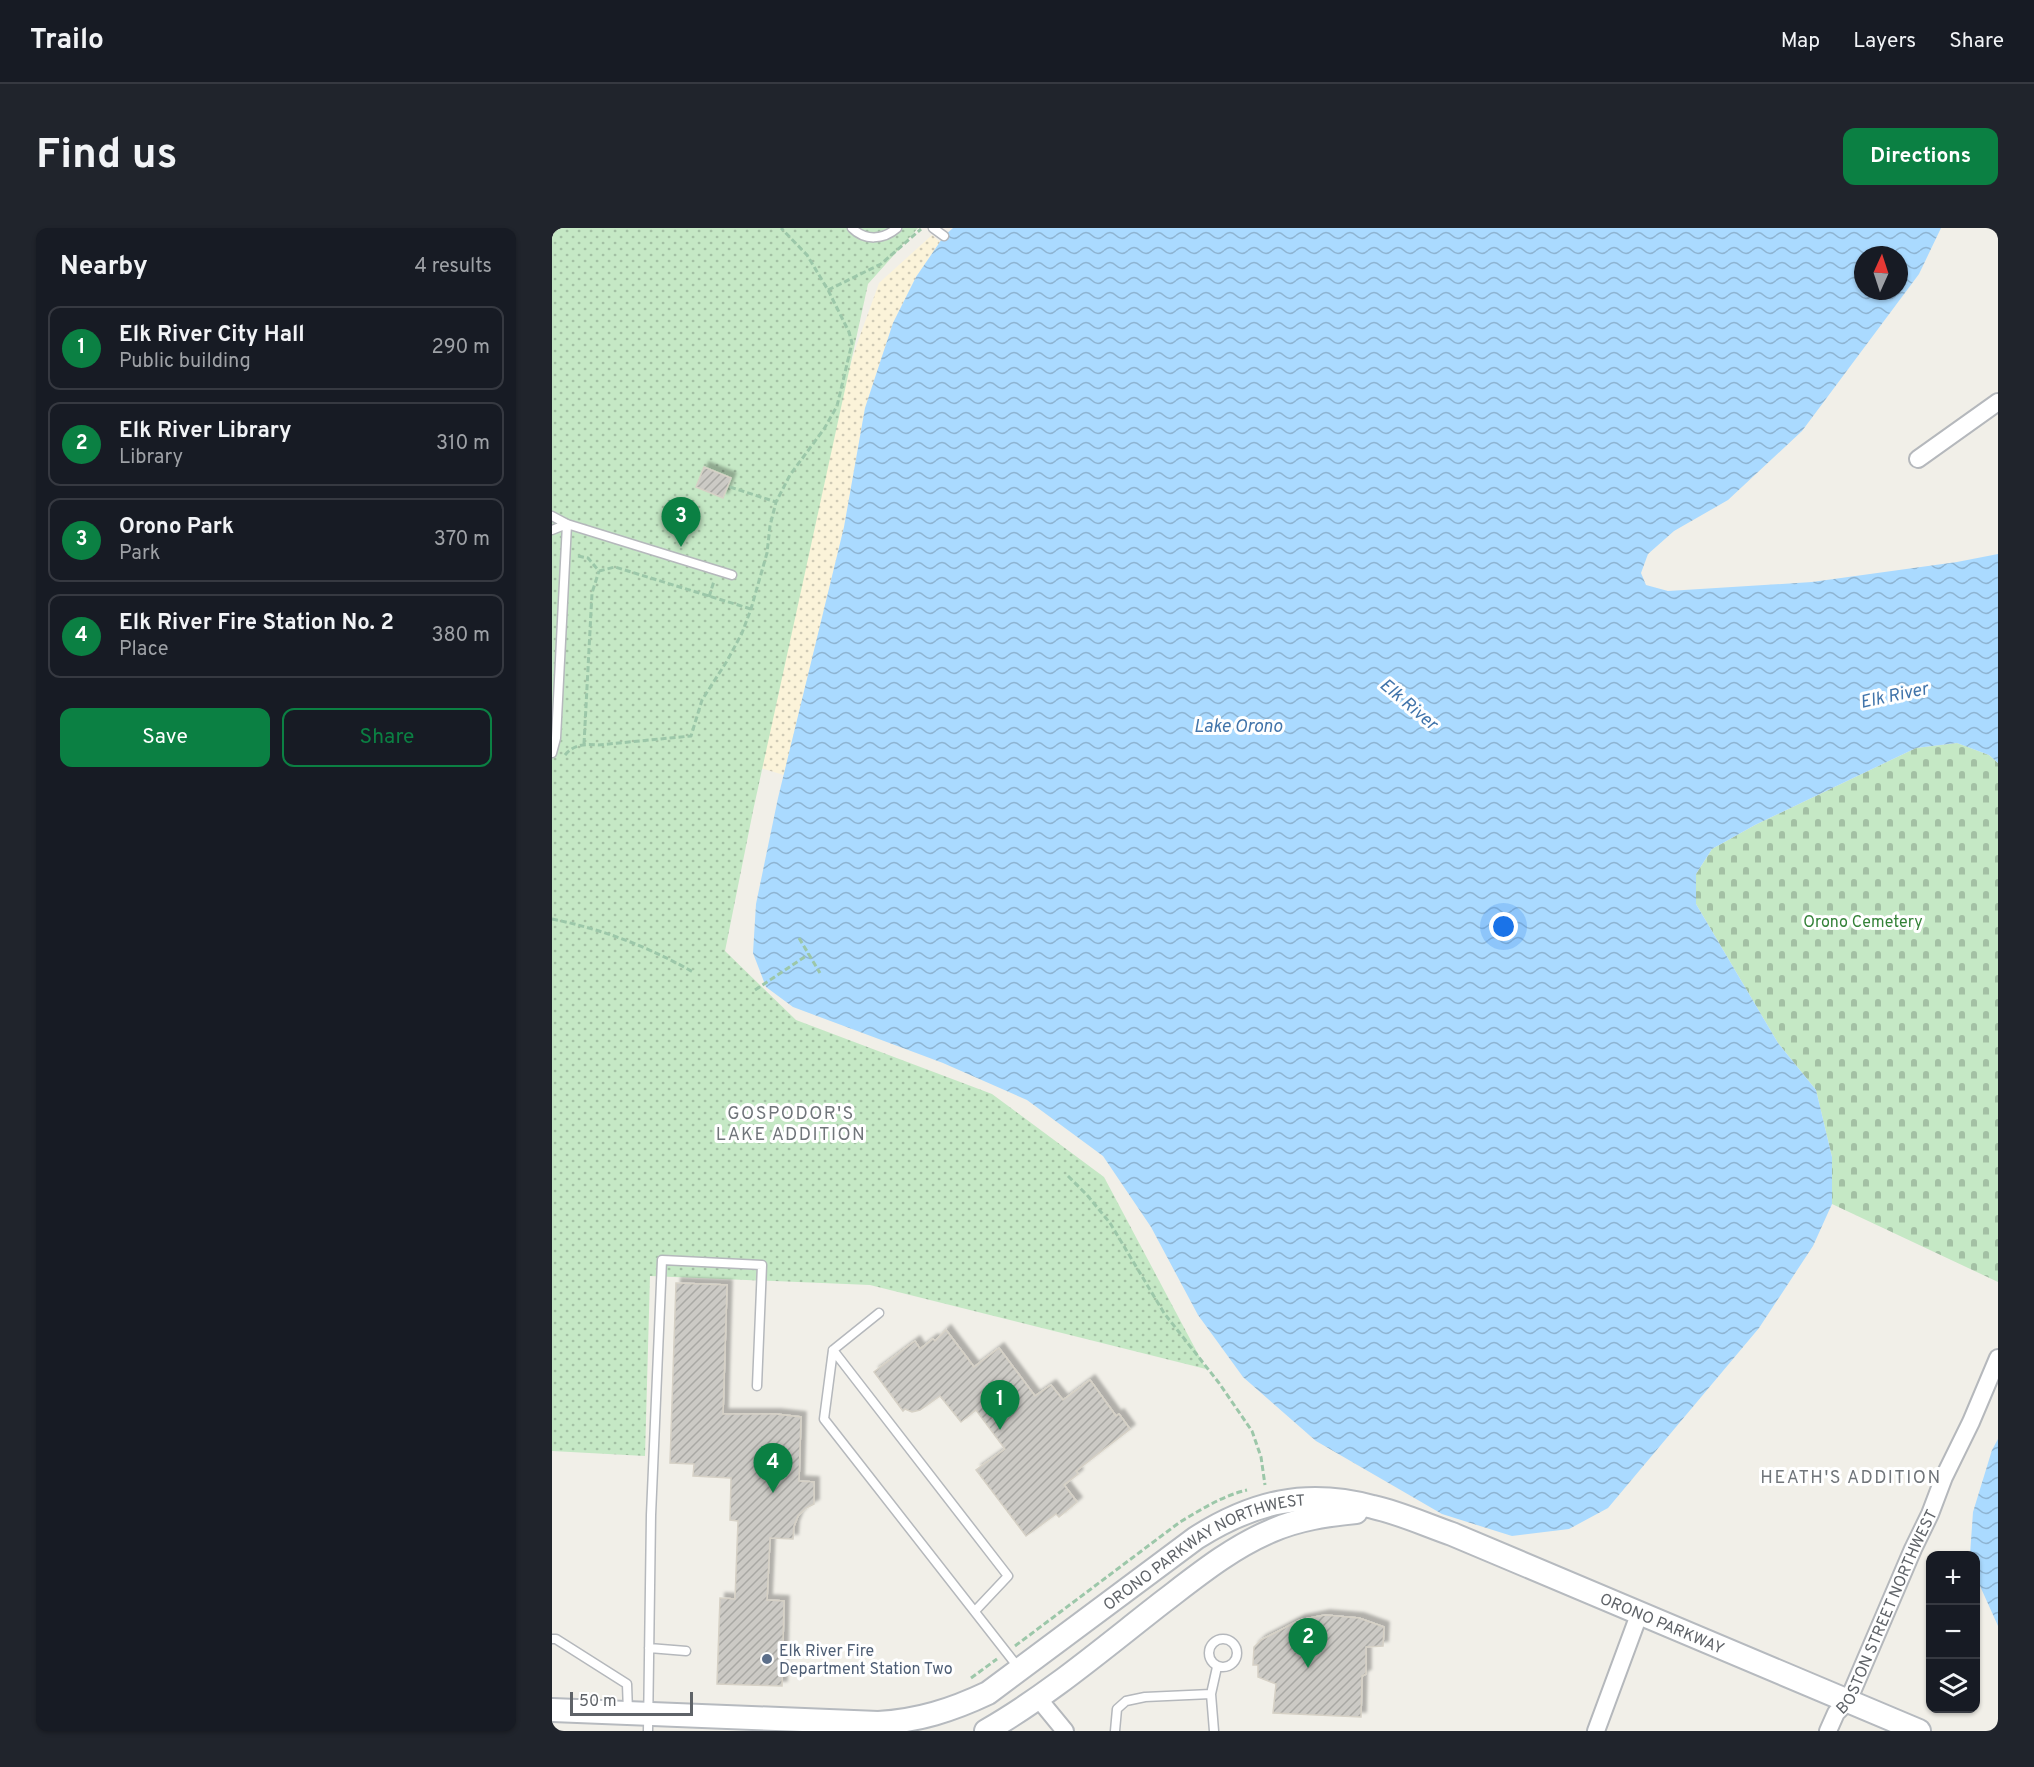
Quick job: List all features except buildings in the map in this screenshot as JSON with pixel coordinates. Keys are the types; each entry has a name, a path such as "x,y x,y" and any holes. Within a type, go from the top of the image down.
{"street":[{"path":"1918,459 1998,402"},
{"name":"BOSTON STREET NORTHWEST","path":"1828,1731 1836,1713 1848,1701 1998,1358"},
{"name":"ORONO PARKWAY NORTHWEST","path":"552,1710 641,1720 878,1723 902,1726 961,1706 988,1693 1196,1538 1219,1523 1243,1512 1269,1504 1322,1499 1372,1506 1405,1517"},
{"name":"ORONO PARKWAY NORTHWEST","path":"986,1731 1037,1697 1212,1564 1242,1545 1272,1530 1301,1520 1330,1515 1357,1512 1405,1517"},
{"name":"ORONO PARKWAY","path":"1405,1517 1452,1534 1640,1612 1919,1731"},
{"path":"1596,1731 1640,1612"},
{"path":"1037,1697 1065,1731"}],"lane":[{"path":"852,228 857,233 873,238 890,234 897,228"},
{"path":"933,228 944,236"},
{"path":"552,516 567,524 732,575"},
{"path":"552,530 567,524"},
{"path":"552,753 556,738 567,524"},
{"path":"641,1720 649,1648 651,1515 662,1260 762,1265 757,1386"},
{"path":"879,1313 833,1350 824,1419 1020,1670"},
{"path":"833,1350 1008,1576 975,1611"},
{"path":"552,1639 556,1639 627,1684 641,1720"},
{"path":"649,1648 686,1651"},
{"path":"1214,1731 1211,1694 1217,1667"},
{"path":"1115,1731 1117,1709 1126,1701 1145,1697 1211,1694"}],"path":[{"path":"558,762 571,748 584,744 598,745 691,736 702,700 727,661 742,633 751,609 767,553 776,502 790,475 824,429 837,406 852,343 849,332 807,255 781,228"},
{"path":"828,290 881,264 921,228"},
{"path":"730,487 776,502"},
{"path":"578,556 588,558 599,571"},
{"path":"599,571 615,567 751,609"},
{"path":"584,744 592,593 599,571"},
{"path":"552,919 620,937 667,957 693,972"},
{"path":"800,938 820,973"},
{"path":"755,990 809,954"},
{"path":"968,1679 1180,1522 1209,1504 1233,1494 1266,1485 1261,1457 1252,1431 1219,1383 1164,1313 1110,1223 1068,1176"}],"sand":[{"path":"932,235 940,242 916,277 893,323 865,408 844,527 784,775 754,766 831,426 857,344 879,283"}],"green space":[{"path":"552,228 918,228 868,284 753,811 725,951 796,1020 992,1094 1104,1177 1206,1369 870,1285 650,1276 645,1456 552,1451"},
{"name":"Orono Cemetery","path":"1957,743 1989,755 1998,763 1998,1282 1832,1204 1832,1157 1816,1090 1778,1043 1696,904 1696,874 1712,849 1755,825 1916,748"}],"water":[{"name":"Lake Orono","path":"953,228 1941,228 1919,274 1908,289 1908,246 1854,246 1854,300 1900,300 1802,431 1728,500 1674,531 1648,554 1641,573 1646,585 1668,591 1812,582 1957,562 1998,554 1998,763 1989,755 1957,743 1916,748 1755,825 1712,849 1696,874 1696,904 1778,1043 1816,1090 1832,1157 1832,1204 1813,1246 1759,1328 1608,1508 1569,1529 1512,1536 1442,1514 1316,1441 1243,1377 1198,1315 1151,1227 1103,1156 1027,1100 943,1063 793,1007 766,987 753,953 756,904 778,798 844,527 865,408 893,323 916,277 944,236"},
{"path":"1998,1439 1998,1626 1980,1586 1980,1551 1970,1551 1973,1512 1992,1450"}],"place":[{"name":"Orono Park","path":"681,547"},
{"name":"Elk River City Hall","path":"1000,1430"},
{"name":"Elk River Fire Station No. 2","path":"773,1493"},
{"name":"Elk River Fire Department Station Two","path":"767,1659"},
{"name":"Elk River Library","path":"1308,1668"}],"district":[{"name":"GOSPODOR'S LAKE ADDITION","path":"791,1123"},
{"name":"HEATH'S ADDITION","path":"1851,1477"}],"water label":[{"name":"Elk River","path":"1894,695"},
{"name":"Elk River","path":"1409,704"}]}
